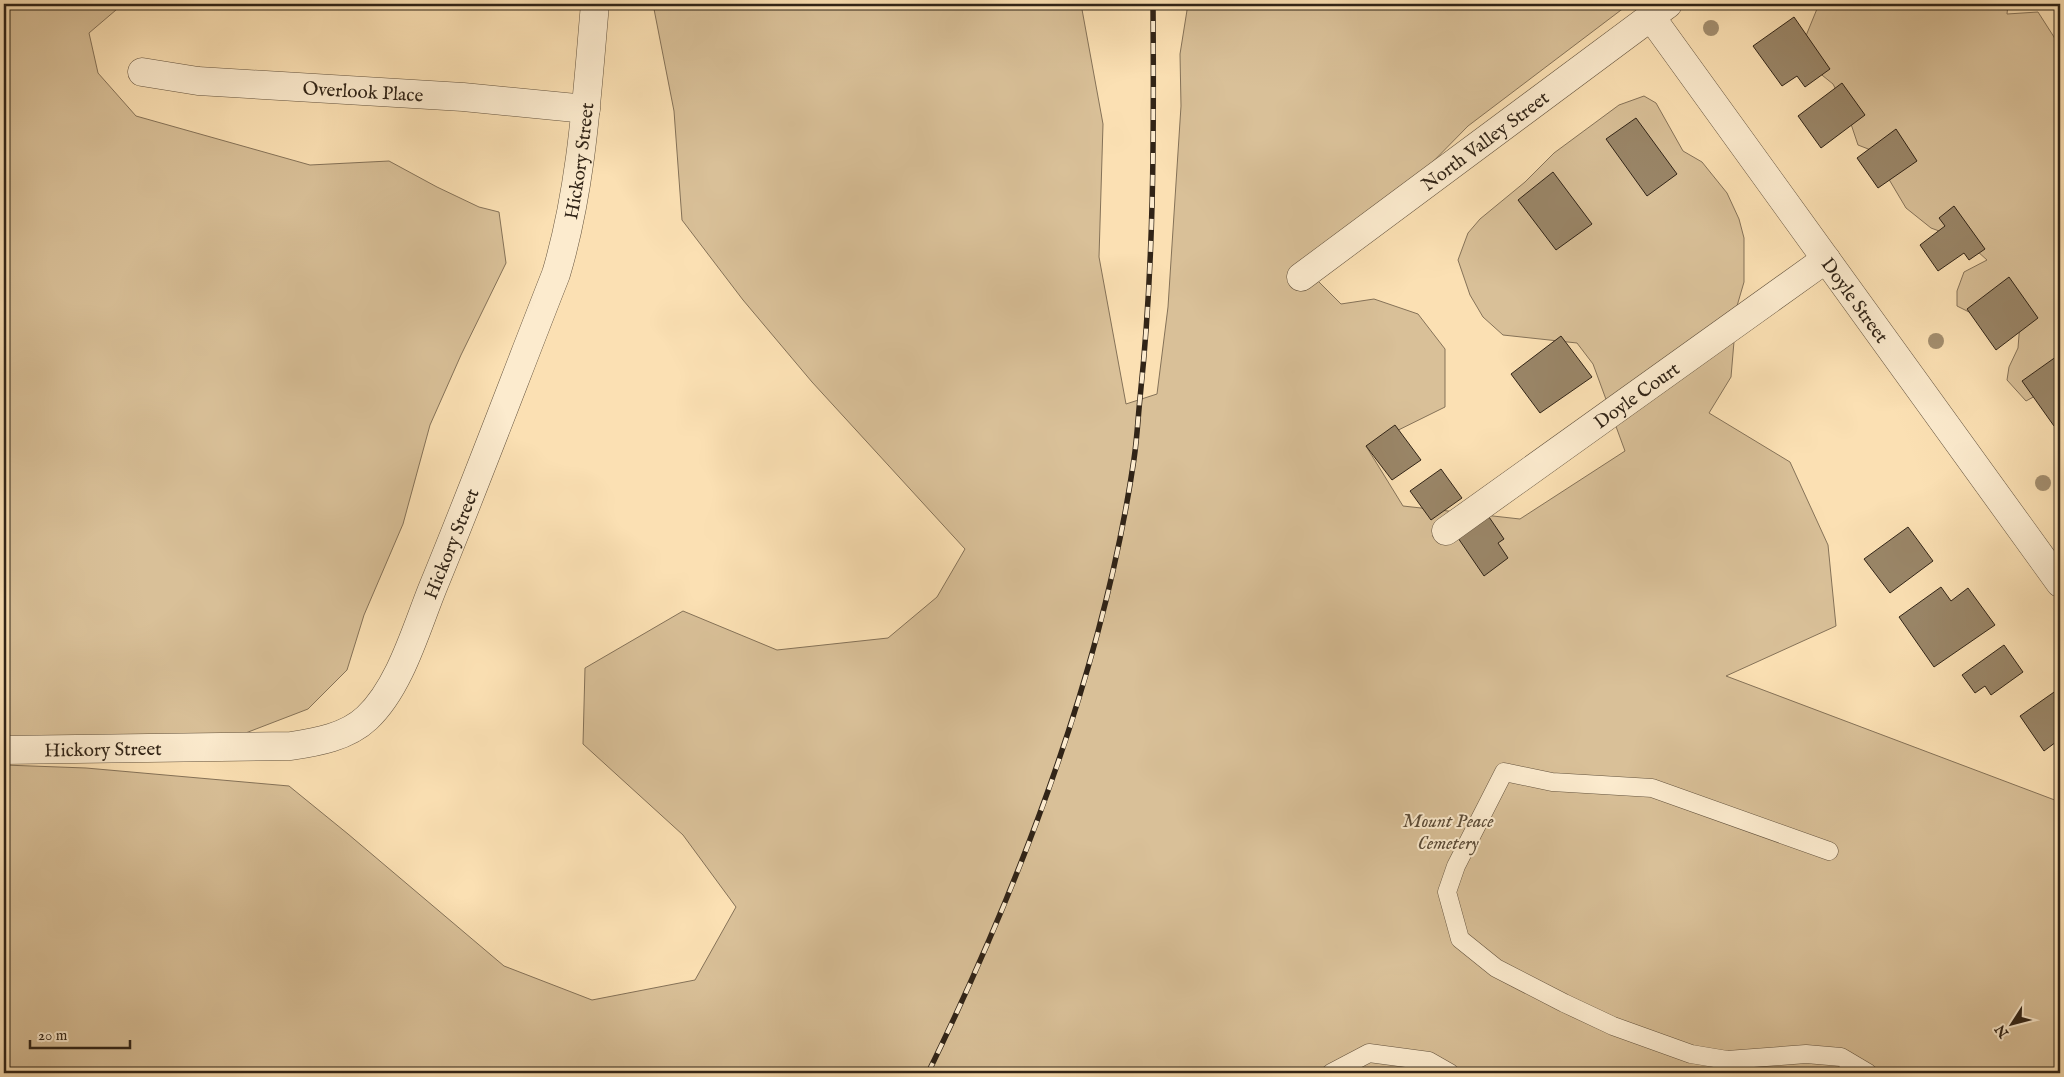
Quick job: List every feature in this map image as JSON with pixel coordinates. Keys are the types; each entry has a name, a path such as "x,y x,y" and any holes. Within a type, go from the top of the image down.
{"street":[{"name":"Hickory Street","path":"4,750 291,746 319,742 344,732 366,719 384,700 399,670 454,536 556,274 568,234 586,109 595,4"},
{"name":"Doyle Street","path":"1659,10 1826,258 2060,583"},
{"name":"North Valley Street","path":"1301,277 1659,10"},
{"name":"Overlook Place","path":"142,72 198,81 462,97 586,109"},
{"name":"Doyle Court","path":"1446,531 1826,258"}],"lane":[{"path":"1829,850 1652,788 1552,782 1504,772 1456,866 1447,892 1460,939 1496,968 1613,1026 1691,1054 1727,1060 1806,1054 1842,1057 1868,1073"},
{"path":"1331,1073 1369,1052 1429,1061 1450,1073"}],"green space":[{"path":"4,4 123,4 89,33 98,73 136,116 310,165 389,161 479,207 499,212 506,263 461,355 430,425 403,524 364,615 347,670 308,709 243,734 4,738"},
{"name":"Mount Peace Cemetery","path":"653,4 1081,4 1103,124 1099,257 1126,404 1157,394 1168,307 1181,106 1180,54 1188,4 1629,4 1468,126 1317,280 1341,304 1374,299 1418,314 1445,349 1445,407 1366,446 1403,506 1520,519 1625,451 1593,364 1577,343 1503,335 1483,317 1470,295 1458,260 1468,233 1480,219 1525,182 1554,153 1619,105 1644,96 1656,103 1683,151 1702,162 1727,193 1739,219 1744,238 1744,282 1737,306 1731,377 1709,413 1790,462 1828,545 1836,626 1726,676 2060,802 2060,1073 4,1073 4,765 86,768 289,786 504,966 592,1000 695,980 736,907 683,835 583,744 585,668 683,611 777,650 888,638 937,597 965,549 812,382 743,300 682,220 674,111"},
{"path":"1819,4 2008,4 2007,14 2038,12 2054,37 2060,51 2060,399 2048,389 2026,401 2007,380 2009,367 2018,348 2020,322 1983,319 1957,306 1957,291 1964,272 1987,260 1966,241 1931,228 1906,208 1884,171 1876,152 1858,145 1846,109 1833,84 1812,67 1803,43"}],"building":[{"path":"1794,17 1830,69 1805,87 1797,76 1782,86 1753,46"},
{"path":"1842,83 1865,115 1821,148 1798,116"},
{"path":"1636,118 1677,174 1647,196 1606,139"},
{"path":"1896,129 1917,161 1878,188 1857,158"},
{"path":"1553,172 1592,224 1556,250 1518,200"},
{"path":"1954,206 1985,249 1969,260 1964,253 1938,271 1920,245 1945,226 1939,218"},
{"path":"2009,277 2038,318 1996,350 1967,309"},
{"path":"1561,336 1592,377 1540,413 1511,374"},
{"path":"2060,354 2060,422 2054,426 2022,381"},
{"path":"1395,425 1421,460 1392,480 1366,446"},
{"path":"1441,469 1462,498 1431,520 1410,491"},
{"path":"1489,517 1504,539 1498,543 1508,558 1484,576 1458,538"},
{"path":"1908,527 1933,561 1890,593 1864,559"},
{"path":"1941,587 1951,601 1968,588 1995,625 1934,667 1899,617"},
{"path":"2004,645 2023,672 1991,695 1985,686 1975,693 1962,675"},
{"path":"2057,690 2060,696 2060,739 2044,751 2020,716"}],"railway":[{"path":"928,1073 995,926 1026,851 1054,774 1080,696 1102,618 1120,538 1135,451 1145,349 1151,251 1153,4"}]}
